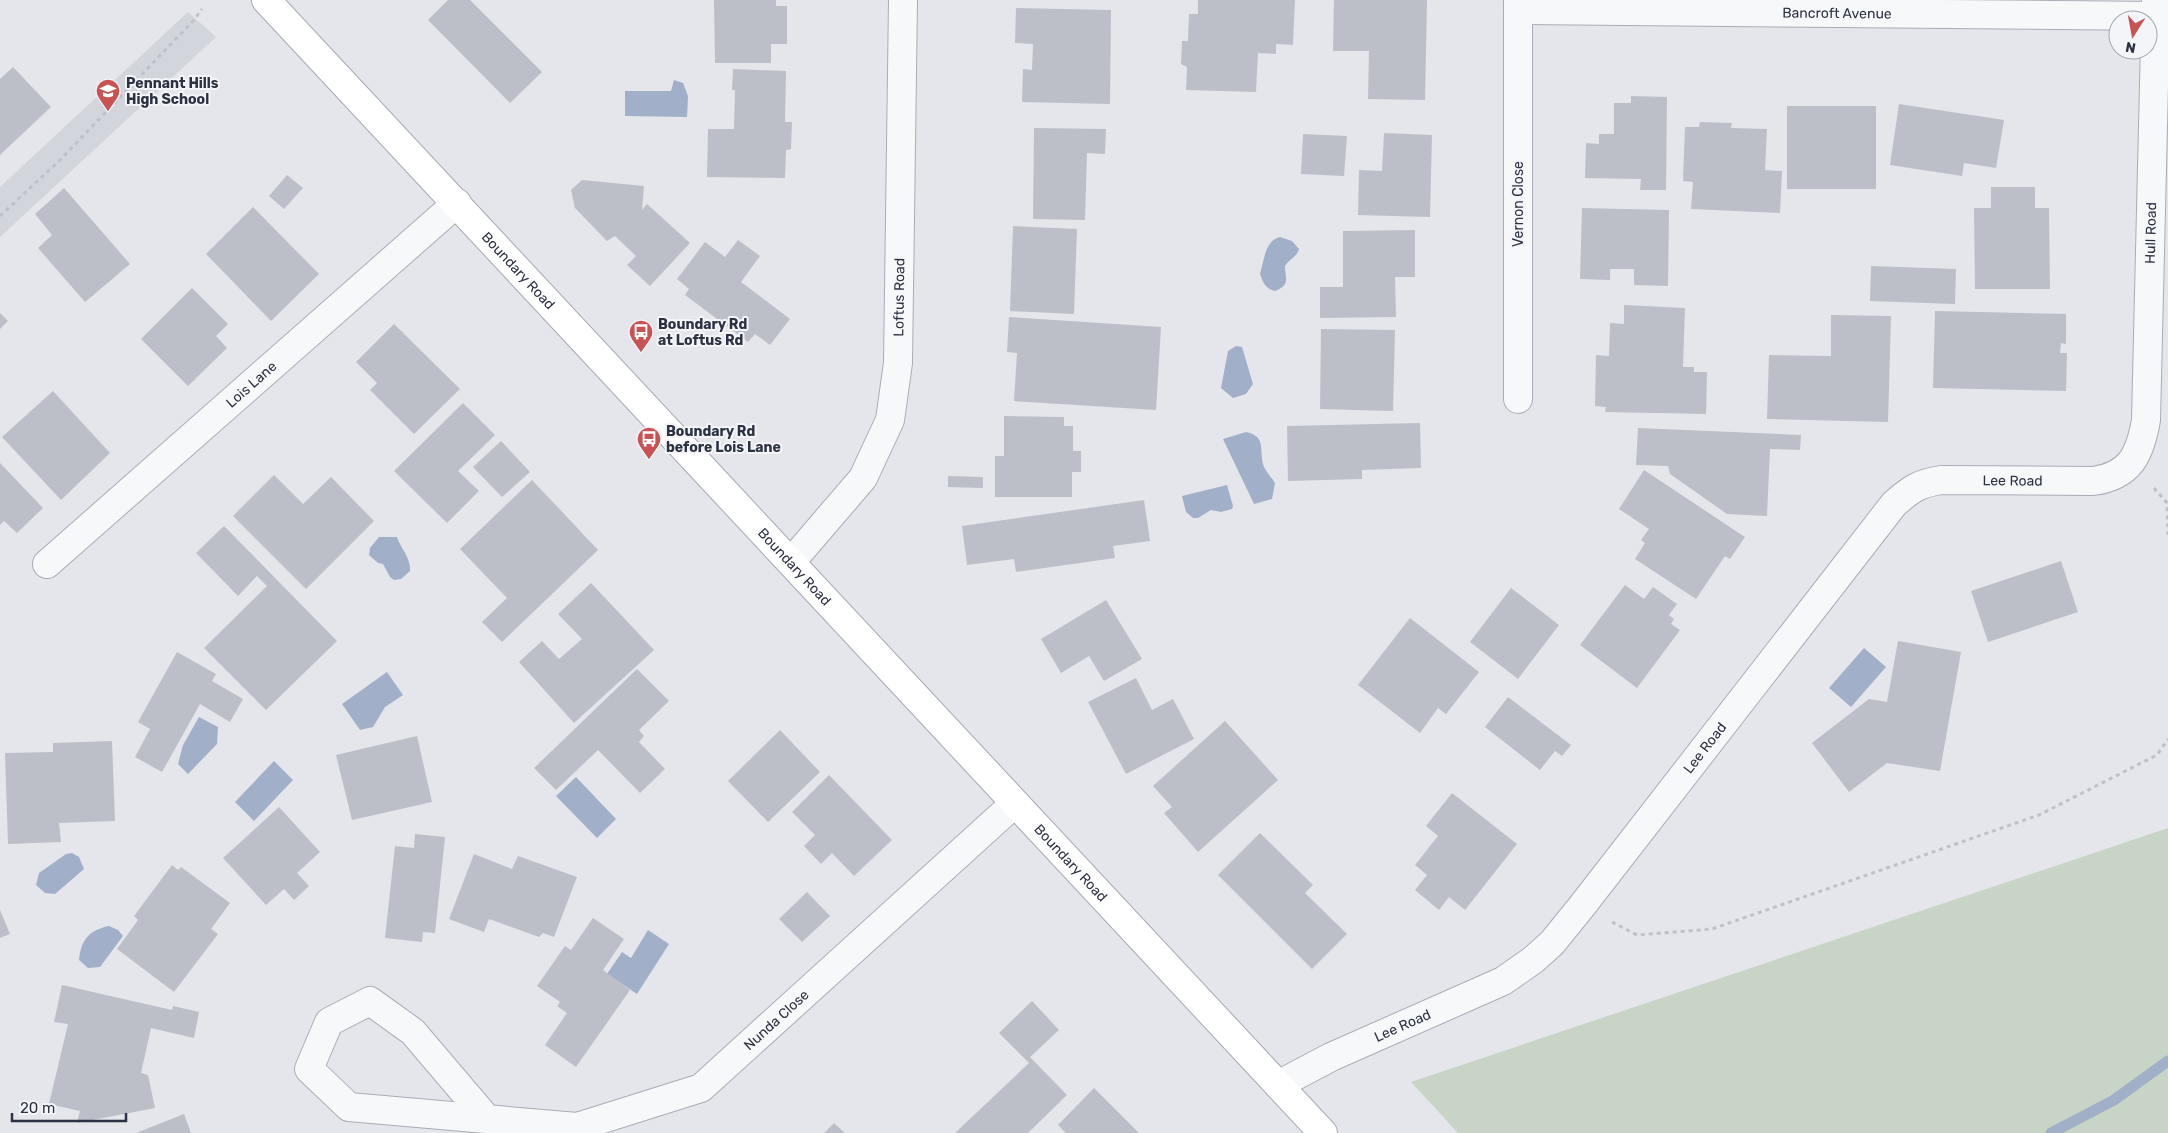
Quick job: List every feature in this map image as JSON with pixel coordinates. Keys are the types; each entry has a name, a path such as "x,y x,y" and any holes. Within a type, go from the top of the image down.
{"main road":[{"name":"Boundary Road","path":"266,0 1323,1133"}],"street":[{"name":"Loftus Road","path":"791,562 863,478 890,420 898,363 903,0"},
{"name":"Bancroft Avenue","path":"1518,5 2156,8"},
{"name":"Vernon Close","path":"1518,5 1518,398"},
{"name":"Hull Road","path":"2130,464 2138,452 2146,420 2156,8"},
{"name":"Lois Lane","path":"47,564 457,203"},
{"name":"Lee Road","path":"1278,1085 1331,1057 1503,982 1552,943 1894,504 1904,495 1924,483 1942,480 2093,481 2108,479 2120,474 2130,464"},
{"name":"Nunda Close","path":"487,1119 413,1032 370,1001 329,1022 309,1069 349,1107 577,1127 700,1088 1015,803"}],"path":[{"path":"0,216 61,159 194,20 202,9"},
{"path":"2130,464 2167,503 2168,535"},
{"path":"1582,906 1637,935 1712,929 2039,815 2157,755 2168,739"}],"shaded area":[{"name":"Pennant Hills High School","path":"188,12 216,37 0,237 0,187"}],"green space":[{"path":"2168,828 2168,1133 1458,1133 1411,1082"}],"water":[{"path":"674,80 683,83 688,96 687,117 625,116 625,91 671,91"},
{"path":"1280,237 1292,241 1299,249 1297,254 1285,266 1285,284 1275,291 1265,285 1260,274 1268,247 1271,242"},
{"path":"1236,346 1242,347 1253,384 1246,394 1233,398 1221,388 1228,351"},
{"path":"1246,432 1253,434 1260,441 1264,467 1275,483 1272,499 1254,504 1223,439"},
{"path":"1227,485 1233,506 1232,509 1221,512 1211,510 1198,518 1193,518 1186,512 1182,496"},
{"path":"379,537 397,537 410,566 410,571 401,579 394,580 390,577 383,564 378,563 369,555 370,548"},
{"path":"1864,648 1886,667 1851,707 1829,688"},
{"path":"387,672 403,695 385,707 373,727 360,730 342,704"},
{"path":"199,717 218,727 217,744 188,774 178,764 183,745"},
{"path":"274,761 293,780 254,821 235,802"},
{"path":"576,777 616,819 597,838 556,796"},
{"path":"72,853 79,857 84,869 55,894 45,893 36,885 39,873 66,854"},
{"path":"109,926 118,930 123,936 100,967 88,968 79,960 84,942 91,933"},
{"path":"648,930 669,944 637,994 607,974 622,952 631,958"}],"building":[{"path":"448,0 470,0 542,72 510,103 428,20"},
{"path":"714,0 776,0 776,6 787,6 787,44 771,44 771,63 715,63"},
{"path":"1198,0 1295,0 1293,45 1276,44 1276,54 1258,53 1256,92 1186,90 1187,67 1181,64 1182,41 1188,41 1189,14 1198,14"},
{"path":"1334,0 1427,0 1425,100 1368,99 1369,51 1333,51"},
{"path":"1016,8 1111,10 1110,104 1022,102 1023,69 1032,70 1033,44 1015,43"},
{"path":"13,67 51,107 0,155 0,79"},
{"path":"733,69 786,71 785,122 792,122 791,149 786,150 785,178 707,177 708,129 734,129 735,90 732,90"},
{"path":"1631,96 1667,97 1666,190 1640,190 1641,179 1585,178 1586,143 1599,144 1599,134 1614,134 1614,103 1631,103"},
{"path":"1899,104 2004,120 1996,168 1964,163 1962,176 1890,165"},
{"path":"1787,106 1876,106 1876,189 1787,189"},
{"path":"1700,122 1732,123 1731,128 1767,129 1765,170 1782,171 1780,213 1691,209 1693,182 1683,181 1685,127 1699,127"},
{"path":"1034,128 1106,129 1105,154 1087,153 1085,220 1033,219"},
{"path":"1384,133 1432,135 1430,217 1358,215 1359,170 1382,171"},
{"path":"1303,134 1347,136 1344,176 1301,174"},
{"path":"287,175 303,188 284,209 269,196"},
{"path":"582,180 644,186 642,210 647,204 690,243 650,286 627,265 636,256 615,236 607,241 575,208 571,190"},
{"path":"1991,187 2035,187 2035,208 2049,208 2050,289 1975,289 1974,208 1991,208"},
{"path":"64,188 130,264 85,302 38,248 52,235 35,214"},
{"path":"253,207 319,274 271,321 206,254"},
{"path":"1582,208 1669,210 1668,286 1634,285 1634,269 1610,269 1610,280 1580,279"},
{"path":"1013,226 1077,229 1074,314 1010,311"},
{"path":"1415,230 1415,277 1395,277 1396,317 1320,318 1320,287 1343,287 1343,231"},
{"path":"738,240 760,256 741,282 790,319 770,345 755,334 748,342 685,295 689,289 677,279 705,242 725,257"},
{"path":"1871,266 1956,269 1955,304 1870,301"},
{"path":"192,288 228,324 216,336 227,348 188,386 141,339"},
{"path":"1624,305 1685,308 1683,367 1694,367 1694,372 1707,372 1706,414 1605,412 1606,407 1595,406 1596,355 1609,356 1610,323 1624,324"},
{"path":"1935,311 2066,314 2066,344 2061,343 2060,353 2067,353 2066,391 1933,388"},
{"path":"0,313 8,321 0,329"},
{"path":"1831,315 1891,316 1888,422 1767,419 1769,355 1831,356"},
{"path":"1009,317 1161,327 1156,410 1014,401 1017,353 1007,352"},
{"path":"394,324 460,389 414,434 370,390 377,383 356,362"},
{"path":"1321,329 1395,330 1393,411 1320,409"},
{"path":"53,391 110,453 61,500 2,437"},
{"path":"463,403 495,435 458,471 479,491 447,523 394,471"},
{"path":"1004,416 1064,417 1064,426 1073,426 1073,451 1081,451 1081,472 1072,472 1072,497 995,497 995,456 1004,456"},
{"path":"1420,423 1421,468 1362,470 1362,479 1288,481 1287,426"},
{"path":"1638,428 1801,435 1800,450 1770,449 1767,516 1727,514 1670,474 1668,466 1636,465"},
{"path":"501,441 530,472 502,497 473,467"},
{"path":"0,463 43,508 17,533 4,521 0,525"},
{"path":"1644,470 1745,537 1730,559 1725,556 1696,599 1635,559 1645,543 1641,540 1649,529 1619,509"},
{"path":"274,475 303,504 331,477 374,521 306,589 233,516"},
{"path":"948,476 983,477 983,488 948,487"},
{"path":"532,480 598,550 502,642 482,622 507,598 460,549"},
{"path":"1144,500 1150,541 1113,546 1115,558 1016,572 1014,559 967,565 962,526"},
{"path":"224,526 337,641 266,710 204,648 267,586 257,576 238,596 196,553"},
{"path":"2061,561 2078,612 1988,642 1971,591"},
{"path":"591,583 654,650 574,723 519,662 542,641 559,659 582,639 558,614"},
{"path":"1625,585 1644,599 1653,587 1677,604 1669,615 1674,619 1671,624 1680,630 1637,688 1580,645"},
{"path":"1511,588 1559,625 1518,679 1470,642"},
{"path":"1106,600 1142,659 1104,681 1089,656 1061,673 1041,639"},
{"path":"1410,618 1479,672 1446,714 1438,708 1420,733 1358,685"},
{"path":"1898,641 1961,652 1940,771 1887,763 1849,792 1812,743 1869,699 1887,702"},
{"path":"177,652 216,674 212,681 243,699 230,722 200,704 162,772 135,757 150,729 138,722"},
{"path":"637,669 669,701 639,730 644,736 639,742 665,769 640,793 598,750 556,790 534,768"},
{"path":"1136,678 1152,710 1173,699 1194,739 1126,774 1088,702"},
{"path":"1508,697 1571,745 1562,756 1555,751 1540,770 1485,727"},
{"path":"1225,721 1278,780 1198,852 1164,813 1172,807 1153,786"},
{"path":"780,730 820,772 768,822 728,781"},
{"path":"417,736 432,802 352,820 336,755"},
{"path":"112,741 115,821 59,823 61,842 8,844 5,753 53,752 53,743"},
{"path":"829,775 892,840 854,876 832,853 821,864 804,846 815,835 792,812"},
{"path":"1452,793 1517,844 1465,910 1449,897 1439,910 1415,890 1427,875 1415,865 1438,836 1426,826"},
{"path":"279,807 320,852 297,873 309,886 294,900 284,889 266,905 223,858"},
{"path":"1260,833 1313,885 1305,893 1347,934 1312,969 1218,875"},
{"path":"415,834 445,837 435,933 423,932 422,942 385,938 395,846 414,848"},
{"path":"474,854 512,869 518,856 577,877 554,937 543,933 539,937 489,919 484,932 449,919"},
{"path":"172,865 178,870 181,867 230,903 211,929 218,934 174,992 117,949 138,920 134,916"},
{"path":"807,892 830,916 802,942 779,919"},
{"path":"0,910 10,934 0,938"},
{"path":"593,918 624,939 603,970 630,990 576,1067 545,1045 567,1013 557,1006 560,1002 537,986 565,946 571,950"},
{"path":"62,985 172,1010 173,1006 199,1012 194,1038 151,1028 141,1073 148,1075 155,1108 77,1123 80,1111 49,1104 68,1024 54,1022"},
{"path":"1032,1001 1059,1030 1030,1057 1067,1095 1028,1133 955,1133 1029,1063 999,1033"},
{"path":"1094,1088 1139,1133 1066,1133 1058,1125"},
{"path":"184,1114 191,1133 136,1133"},
{"path":"834,1123 845,1133 824,1133"}],"waterway":[{"path":"2051,1133 2114,1100 2168,1061"}],"place":[{"name":"Pennant Hills High School","path":"108,112"},
{"name":"Boundary Rd at Loftus Rd","path":"641,353"},
{"name":"Boundary Rd before Lois Lane","path":"649,460"}]}
